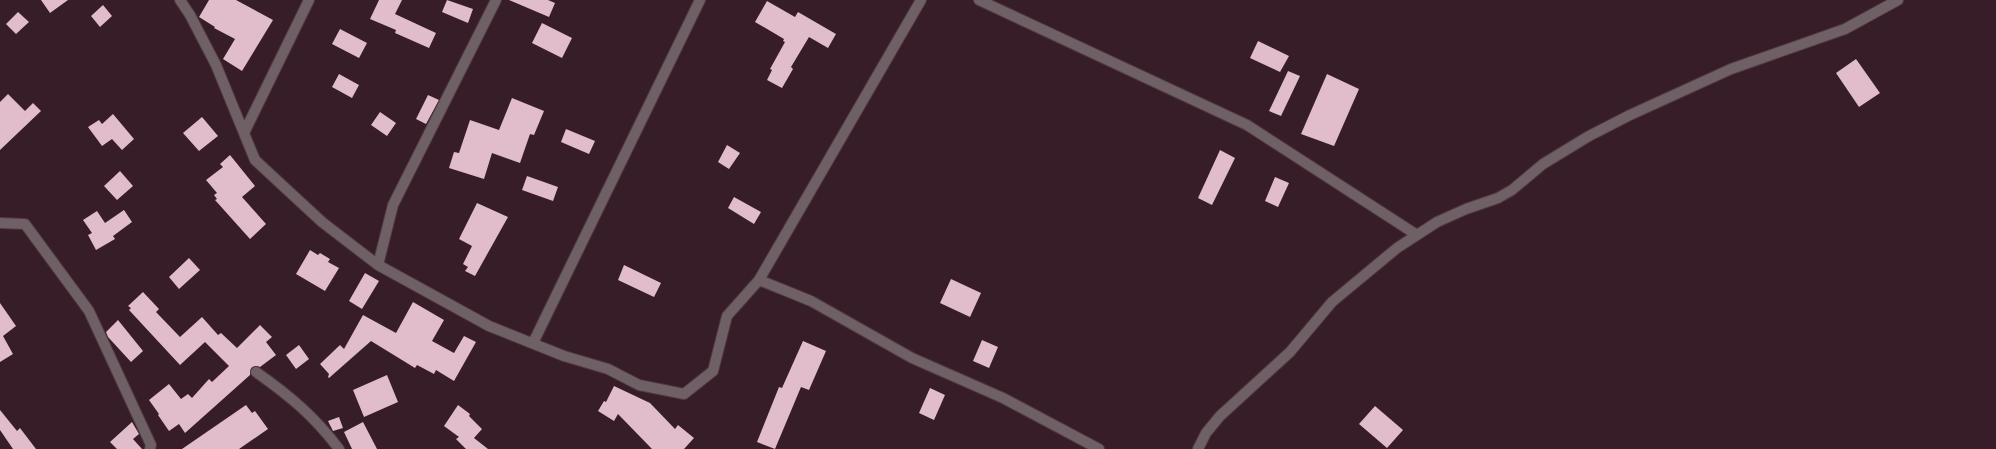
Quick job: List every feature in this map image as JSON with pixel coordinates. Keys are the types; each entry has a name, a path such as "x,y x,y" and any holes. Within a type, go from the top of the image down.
{"street":[{"path":"180,0 190,15 216,65 255,160 322,222 378,265 489,326 564,356 608,369 639,385 684,394 713,371 727,316 759,280 921,0"},
{"path":"244,133 309,0"},
{"path":"378,265 393,205 496,0"},
{"path":"534,343 700,0"},
{"path":"979,0 1247,125 1417,235"},
{"path":"1198,449 1206,433 1220,416 1290,352 1332,302 1397,248 1437,222 1466,209 1498,198 1512,190 1543,164 1589,136 1630,115 1731,69 1845,29 1898,0"},
{"path":"0,223 25,224 89,311 151,445 150,449"},
{"path":"759,280 811,301 912,358 1003,398 1099,449"},
{"path":"256,372 287,394 323,428 338,449"}],"building":[{"path":"41,0 68,0 50,13"},
{"path":"209,0 236,0 273,20 242,71 223,59 235,39 214,28 215,27 199,17"},
{"path":"379,0 402,0 395,14 436,33 429,48 395,33 396,30 370,19"},
{"path":"447,0 473,9 468,23 442,12"},
{"path":"509,0 548,0 555,3 549,17"},
{"path":"767,1 795,17 798,12 836,34 828,48 809,37 791,67 793,69 782,88 767,80 772,70 770,69 785,42 783,41 784,39 755,22"},
{"path":"103,5 112,16 100,27 91,16"},
{"path":"18,12 29,22 16,34 6,24"},
{"path":"542,23 572,38 562,58 532,43"},
{"path":"340,29 367,43 359,58 332,44"},
{"path":"1258,41 1289,56 1280,72 1250,58"},
{"path":"1856,59 1880,93 1859,107 1836,73"},
{"path":"1288,71 1300,76 1281,116 1269,111"},
{"path":"339,74 359,85 352,98 332,87"},
{"path":"1327,74 1359,89 1334,146 1301,134"},
{"path":"8,94 25,111 33,103 41,111 0,150 0,102"},
{"path":"428,95 439,100 426,124 416,119"},
{"path":"512,98 544,111 534,135 530,134 520,163 492,153 484,179 449,168 454,152 459,153 470,120 499,130"},
{"path":"380,112 396,123 387,136 371,125"},
{"path":"113,114 134,139 122,150 112,139 102,146 88,127 99,120 102,124"},
{"path":"202,117 218,136 199,151 183,133"},
{"path":"566,129 595,141 589,154 561,142"},
{"path":"727,145 740,153 729,169 718,162"},
{"path":"1220,150 1235,158 1212,205 1198,198"},
{"path":"230,155 255,186 242,197 266,224 250,239 215,200 217,199 214,195 217,193 206,180 223,167 220,164"},
{"path":"120,171 133,186 117,200 104,186"},
{"path":"527,176 558,187 553,201 522,190"},
{"path":"1275,177 1289,183 1278,207 1265,201"},
{"path":"734,197 761,212 754,224 728,208"},
{"path":"477,203 508,217 475,276 465,271 468,267 463,264 472,246 459,239"},
{"path":"124,210 132,222 113,236 115,239 96,250 88,235 92,233 83,220 97,211 105,223"},
{"path":"310,250 318,255 320,253 330,259 328,262 339,268 325,291 296,274"},
{"path":"189,258 200,270 179,289 169,277"},
{"path":"624,265 661,283 654,297 618,280"},
{"path":"365,273 379,281 362,309 349,301"},
{"path":"951,279 981,293 970,317 940,303"},
{"path":"143,292 159,309 156,312 180,337 202,317 218,335 221,333 237,348 260,325 272,337 266,342 276,355 260,367 256,366 251,368 250,375 185,433 179,424 169,431 149,400 169,384 181,399 188,394 192,398 209,379 212,382 229,366 205,342 180,365 129,310 131,308 128,306"},
{"path":"413,302 444,320 432,341 454,353 464,336 476,342 454,381 436,370 434,374 417,365 415,368 371,341 329,378 328,377 329,374 320,364 340,345 344,349 363,315 396,333"},
{"path":"0,303 16,326 3,336 13,354 0,362"},
{"path":"118,320 143,351 131,362 108,337 106,332"},
{"path":"982,340 998,347 989,368 973,361"},
{"path":"803,341 826,351 809,390 801,387 775,449 757,442 779,387 782,388"},
{"path":"299,345 309,359 296,369 286,355"},
{"path":"387,375 398,402 364,417 353,390"},
{"path":"614,386 650,403 675,429 678,425 694,438 684,449 652,449 618,414 614,421 598,411 604,401 606,402"},
{"path":"930,388 945,395 934,420 919,413"},
{"path":"246,405 252,413 255,411 268,429 239,449 182,449"},
{"path":"458,405 470,414 469,416 482,429 474,438 488,449 466,449 456,439 459,437 444,426"},
{"path":"1375,406 1403,430 1387,448 1359,424"},
{"path":"0,410 17,431 20,428 36,449 13,449 0,430"},
{"path":"339,417 343,428 333,431 328,421"},
{"path":"132,422 139,434 133,439 142,449 117,449 110,442"},
{"path":"363,422 377,449 352,449 344,432"}]}
